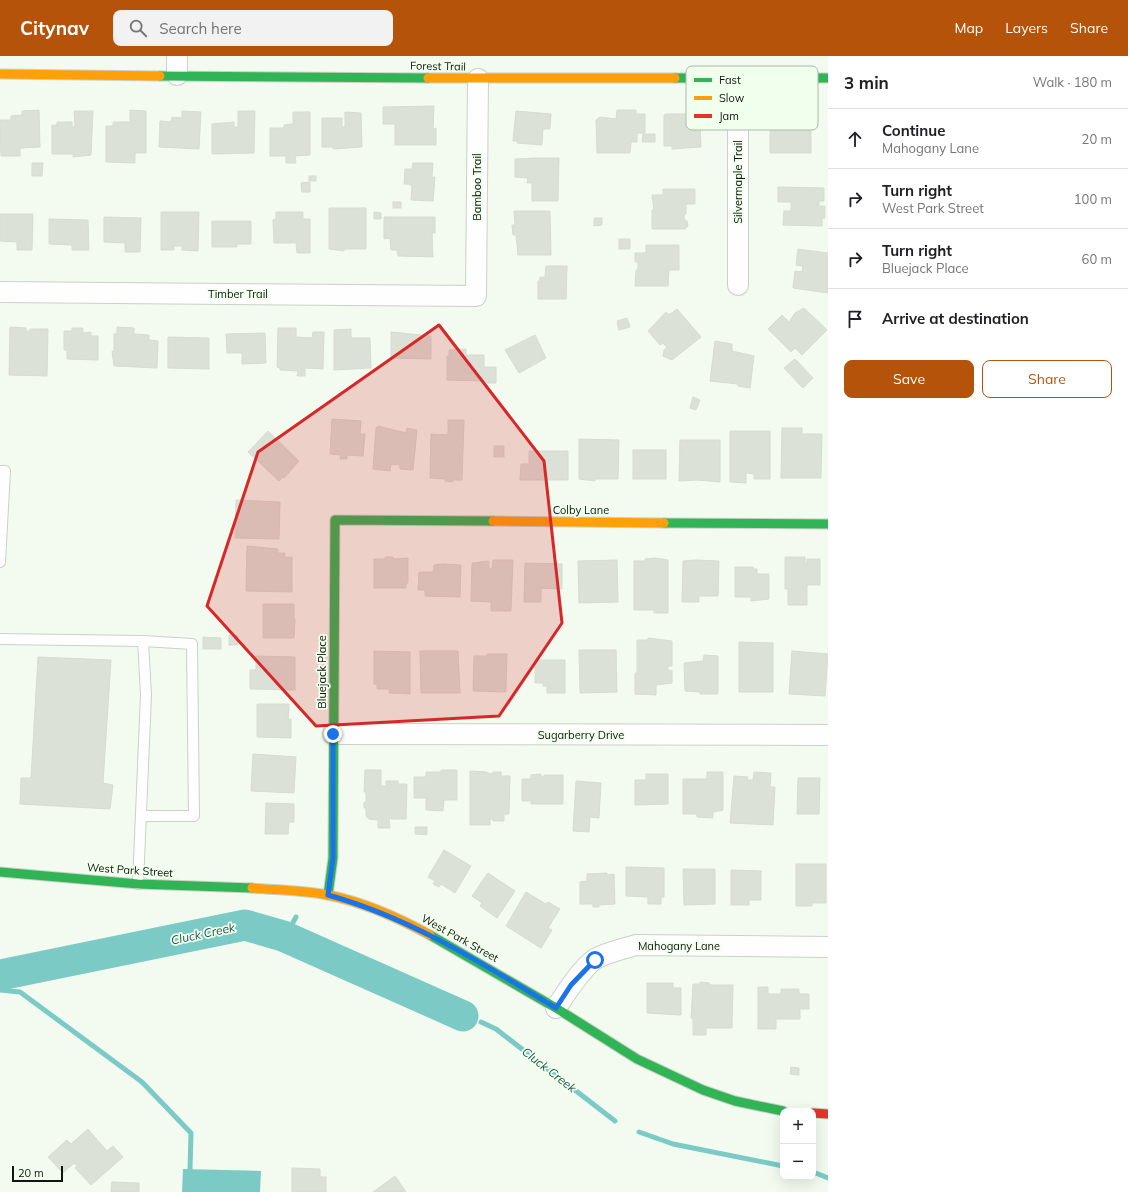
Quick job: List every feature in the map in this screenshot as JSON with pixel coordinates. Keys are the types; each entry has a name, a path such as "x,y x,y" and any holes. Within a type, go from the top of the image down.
{"street":[{"name":"Forest Trail","path":"0,74 177,65 478,79 686,79"},
{"name":"Forest Trail","path":"818,78 828,78"},
{"name":"Bamboo Trail","path":"476,296 478,79"},
{"name":"Silvermaple Trail","path":"738,130 738,285"},
{"name":"Timber Trail","path":"0,292 476,296"},
{"name":"Colby Lane","path":"335,520 828,524"},
{"name":"Bluejack Place","path":"328,895 333,858 335,520"},
{"name":"Sugarberry Drive","path":"333,734 828,735"},
{"name":"West Park Street","path":"0,872 138,884 253,888 328,895 360,904 413,926 556,1008 637,1059 690,1084 734,1101 780,1110"},
{"name":"Mahogany Lane","path":"556,1008 571,985 595,960 614,951 636,945 828,947"},
{"path":"816,1113 828,1114"}],"lane":[{"path":"0,471 5,471 0,562"},
{"path":"0,639 143,641 192,644 194,816 142,816"},
{"path":"138,884 146,695 143,641"}],"highlighted area":[{"path":"439,325 544,461 562,623 499,716 316,726 207,606 258,452"}],"water":[{"path":"183,1169 261,1171 260,1192 182,1192"}],"building":[{"path":"434,106 433,129 436,128 436,145 395,145 395,124 383,124 383,107"},
{"path":"39,110 40,147 20,148 20,156 1,156 0,120 11,120 11,116 22,115 22,111"},
{"path":"130,110 146,111 146,153 135,153 135,163 106,162 106,126 113,126 113,122 130,122"},
{"path":"617,110 636,110 636,114 645,114 645,133 637,133 637,142 631,142 630,153 597,153 596,120 600,117 616,119"},
{"path":"74,111 93,111 91,155 73,157 73,154 52,154 52,125 57,125 57,122 72,122 72,127 75,127"},
{"path":"182,111 201,112 199,149 159,147 160,121 171,122 172,117 182,118"},
{"path":"238,111 255,111 254,153 212,154 212,124 234,122 234,127 238,127"},
{"path":"516,111 551,114 550,129 543,129 542,145 517,143 518,141 513,141"},
{"path":"293,112 310,112 310,155 295,156 296,163 286,163 286,156 270,156 270,128 284,128 284,125 293,124"},
{"path":"345,112 361,113 362,147 333,149 333,147 322,147 322,118 342,118 342,127 345,127"},
{"path":"685,114 686,130 700,130 701,147 672,149 672,146 664,146 664,115"},
{"path":"770,130 811,130 811,153 770,153"},
{"path":"643,134 655,134 655,142 642,142"},
{"path":"559,158 558,201 532,201 532,183 527,183 528,178 515,177 515,159"},
{"path":"32,163 43,163 42,176 32,176"},
{"path":"413,163 433,163 432,177 435,177 433,201 411,200 412,186 409,184 404,184 405,169 412,169"},
{"path":"309,176 316,176 316,181 309,181"},
{"path":"310,182 310,192 302,192 301,183"},
{"path":"778,187 824,188 824,201 819,201 819,206 825,206 825,218 822,218 822,226 783,225 784,211 791,211 791,202 778,202"},
{"path":"663,189 695,189 695,204 686,204 686,214 684,214 684,219 687,221 688,226 685,229 652,229 652,210 654,210 652,195 663,195"},
{"path":"393,202 401,202 401,208 393,208"},
{"path":"329,208 366,208 366,249 344,249 344,251 329,249"},
{"path":"514,211 550,211 551,255 518,255 516,235 513,235 512,225 515,225"},
{"path":"161,212 199,212 198,251 182,250 182,246 174,246 174,250 161,250"},
{"path":"276,212 303,212 303,219 310,219 310,253 297,253 296,243 274,243 273,220 276,219"},
{"path":"374,212 381,213 381,219 374,219"},
{"path":"0,214 33,214 32,250 17,250 17,242 0,241"},
{"path":"104,217 141,218 140,252 125,252 125,243 104,242"},
{"path":"384,217 435,217 435,233 432,233 433,257 398,256 397,250 391,250 390,238 384,239"},
{"path":"594,218 602,218 602,225 594,226"},
{"path":"49,219 88,220 89,250 72,250 72,245 49,244"},
{"path":"212,221 251,221 251,244 237,244 237,247 212,247"},
{"path":"619,239 630,239 630,249 619,249"},
{"path":"646,245 679,245 679,270 669,270 668,286 635,286 638,262 635,262 635,253 646,253"},
{"path":"798,249 828,253 828,293 793,288 795,271 802,272 803,266 796,265"},
{"path":"546,266 567,266 566,299 538,299 538,281 540,281 540,277 545,277"},
{"path":"804,308 827,330 802,355 795,348 791,352 768,329 782,315 789,322 795,313"},
{"path":"677,309 701,337 672,360 663,356 664,350 667,347 663,343 660,345 648,331 666,312 669,315"},
{"path":"627,318 630,327 619,330 617,321"},
{"path":"10,327 26,328 26,331 30,331 30,329 48,329 47,376 9,375"},
{"path":"117,327 134,328 134,334 149,335 149,340 158,341 157,368 114,366 112,351 114,352 114,334 117,334"},
{"path":"72,328 83,328 83,333 91,332 91,336 98,336 98,360 67,359 67,350 64,350 64,331 72,331"},
{"path":"278,328 296,328 296,337 312,338 313,332 324,332 323,369 305,368 305,376 297,376 298,371 280,370 280,368 277,367"},
{"path":"351,329 351,338 370,338 371,368 334,370 334,330"},
{"path":"391,332 431,336 431,359 391,358"},
{"path":"265,333 266,363 242,364 242,353 227,353 226,334"},
{"path":"535,335 546,358 519,373 505,350"},
{"path":"168,337 209,338 209,369 168,368"},
{"path":"715,341 732,344 732,351 754,356 750,388 738,386 738,384 710,381"},
{"path":"466,349 466,355 484,355 484,367 496,367 496,383 485,383 485,381 447,380 447,356 449,356 449,350"},
{"path":"795,359 813,378 803,388 784,368"},
{"path":"693,397 700,400 696,410 690,408"},
{"path":"332,419 361,421 360,434 365,434 363,456 347,455 347,459 340,459 341,455 330,454"},
{"path":"448,420 464,420 462,480 453,480 453,482 445,481 445,479 430,478 431,434 448,435"},
{"path":"378,426 406,433 407,428 417,430 413,470 400,469 400,465 391,464 390,471 373,469 376,428"},
{"path":"782,428 802,428 802,434 822,434 821,478 781,478"},
{"path":"268,431 299,461 284,478 283,477 279,481 248,452"},
{"path":"730,431 770,431 770,479 754,479 754,474 746,473 746,483 730,482"},
{"path":"579,439 619,440 618,479 595,479 595,481 579,479"},
{"path":"680,440 720,440 720,482 697,480 679,481"},
{"path":"494,446 504,446 504,457 494,457"},
{"path":"633,450 666,450 666,479 633,479"},
{"path":"529,451 568,451 568,480 520,480 521,464 529,464"},
{"path":"236,500 280,502 279,539 235,538"},
{"path":"247,546 278,549 277,553 285,553 284,557 292,557 292,592 246,591"},
{"path":"385,557 393,557 394,559 408,558 408,583 406,583 406,588 374,588 374,559 385,559"},
{"path":"785,557 805,557 805,564 807,564 807,559 820,559 820,585 807,585 807,605 788,605 788,589 785,589"},
{"path":"655,558 668,560 668,613 654,613 654,610 634,610 634,561 645,561 645,559"},
{"path":"493,560 513,560 511,611 491,611 491,602 471,601 472,563 489,561 489,568 492,569"},
{"path":"617,560 618,602 579,603 578,561"},
{"path":"683,561 719,561 718,596 699,596 699,602 682,602"},
{"path":"525,563 562,564 562,589 541,588 541,602 524,602"},
{"path":"434,565 461,565 460,597 425,596 425,590 418,590 419,572 433,572"},
{"path":"735,567 753,567 753,569 757,569 757,574 769,574 769,599 751,601 751,597 735,597"},
{"path":"263,604 294,604 294,638 263,638"},
{"path":"229,635 238,636 238,645 229,645"},
{"path":"203,637 221,638 221,649 203,649"},
{"path":"648,638 672,641 672,666 668,666 668,671 672,670 672,683 656,685 656,695 635,694 635,673 637,673 637,640 648,640"},
{"path":"739,642 773,643 773,692 739,692"},
{"path":"579,650 616,650 617,692 580,693"},
{"path":"374,651 410,652 410,694 389,693 389,689 377,689 377,684 374,684"},
{"path":"420,651 458,651 460,693 421,693"},
{"path":"792,651 828,654 825,696 789,694"},
{"path":"487,654 507,654 506,692 473,691 474,656 487,656"},
{"path":"704,655 718,656 718,694 700,694 700,692 685,691 684,663 703,661"},
{"path":"256,656 295,657 295,690 250,689 250,670 256,670"},
{"path":"38,657 111,660 103,783 113,785 110,809 20,804 21,778 31,778"},
{"path":"535,660 565,660 565,693 547,693 547,686 543,686 543,683 535,683"},
{"path":"257,704 289,704 288,719 291,719 291,738 257,737"},
{"path":"253,754 296,757 294,793 251,791"},
{"path":"365,770 381,770 381,786 386,786 386,781 398,781 398,784 407,784 406,819 389,819 390,828 378,828 378,820 369,819 366,816 366,808 364,808 364,803 366,801 366,792 364,792"},
{"path":"441,770 457,770 457,800 444,800 443,811 426,810 426,798 414,798 414,777 426,777 426,772 441,772"},
{"path":"470,771 487,772 493,774 493,772 501,772 501,776 510,776 509,814 504,814 504,821 493,821 493,819 490,819 490,825 470,825"},
{"path":"707,772 723,772 723,810 713,812 713,818 697,817 697,814 683,814 683,779 707,779"},
{"path":"754,772 771,773 770,787 775,787 773,825 730,823 734,776 748,777 747,780 753,780"},
{"path":"541,774 541,777 544,777 544,775 563,775 563,804 531,804 531,801 522,801 522,779 531,779 531,775"},
{"path":"646,774 668,774 668,804 635,805 635,780 646,780"},
{"path":"798,778 820,778 819,814 797,814"},
{"path":"576,781 601,783 599,818 590,817 589,832 573,831"},
{"path":"266,803 294,804 294,822 289,822 288,834 265,834"},
{"path":"415,827 427,827 427,835 415,834"},
{"path":"444,850 471,866 455,893 441,884 439,887 433,884 435,881 428,877"},
{"path":"796,864 826,864 826,903 812,903 812,906 796,906"},
{"path":"626,867 664,868 664,897 661,897 661,904 648,904 648,897 626,896"},
{"path":"683,869 715,869 715,904 684,905"},
{"path":"731,870 761,871 761,900 749,900 749,905 731,905"},
{"path":"488,873 515,891 497,918 480,906 482,903 472,896"},
{"path":"607,873 607,875 614,874 615,904 593,907 593,904 580,904 580,882 587,881 587,874"},
{"path":"526,892 546,904 548,902 560,909 548,928 552,930 541,948 506,926"},
{"path":"700,982 709,983 710,985 733,985 732,1028 706,1028 706,1035 693,1035 693,1018 691,1018 693,984 700,984"},
{"path":"647,983 673,983 673,988 681,988 681,1015 647,1013"},
{"path":"758,987 768,987 768,994 781,994 781,989 799,989 799,994 809,994 809,1009 800,1009 800,1019 776,1019 776,1029 758,1029"},
{"path":"791,1067 799,1068 799,1075 790,1074"},
{"path":"88,1129 107,1151 113,1146 123,1157 91,1185 75,1168 77,1166 74,1163 63,1173 48,1157 67,1140 71,1144"},
{"path":"292,1168 320,1169 320,1177 326,1177 326,1192 292,1192"},
{"path":"395,1176 406,1192 373,1192"},
{"path":"112,1182 139,1183 139,1192 111,1192"}],"waterway":[{"path":"285,937 296,917"},
{"name":"Cluck Creek","path":"0,975 245,925 283,936 463,1016"},
{"path":"0,990 20,992 142,1082 191,1133 190,1169"},
{"name":"Cluck Creek","path":"481,1022 496,1029 615,1121"},
{"name":"Cluck Creek","path":"639,1132 673,1144 780,1165"},
{"name":"Cluck Creek","path":"816,1173 828,1178"}],"traffic: fast":[{"path":"160,76 428,78"},
{"path":"675,78 686,78"},
{"path":"818,78 828,78"},
{"path":"328,895 333,858 335,520 493,521"},
{"path":"664,523 828,524"},
{"path":"0,872 138,884 252,888"},
{"path":"430,935 556,1008 637,1059 703,1090 735,1101 780,1110"}],"traffic: slow":[{"path":"0,74 160,76"},
{"path":"428,78 675,78"},
{"path":"493,521 664,523"},
{"path":"252,888 310,892 341,898 380,911 430,935"}],"traffic: jam":[{"path":"816,1113 828,1114"}],"route":[{"path":"333,734 333,858 328,895 360,904 413,926 556,1008 571,985 595,960"}]}
